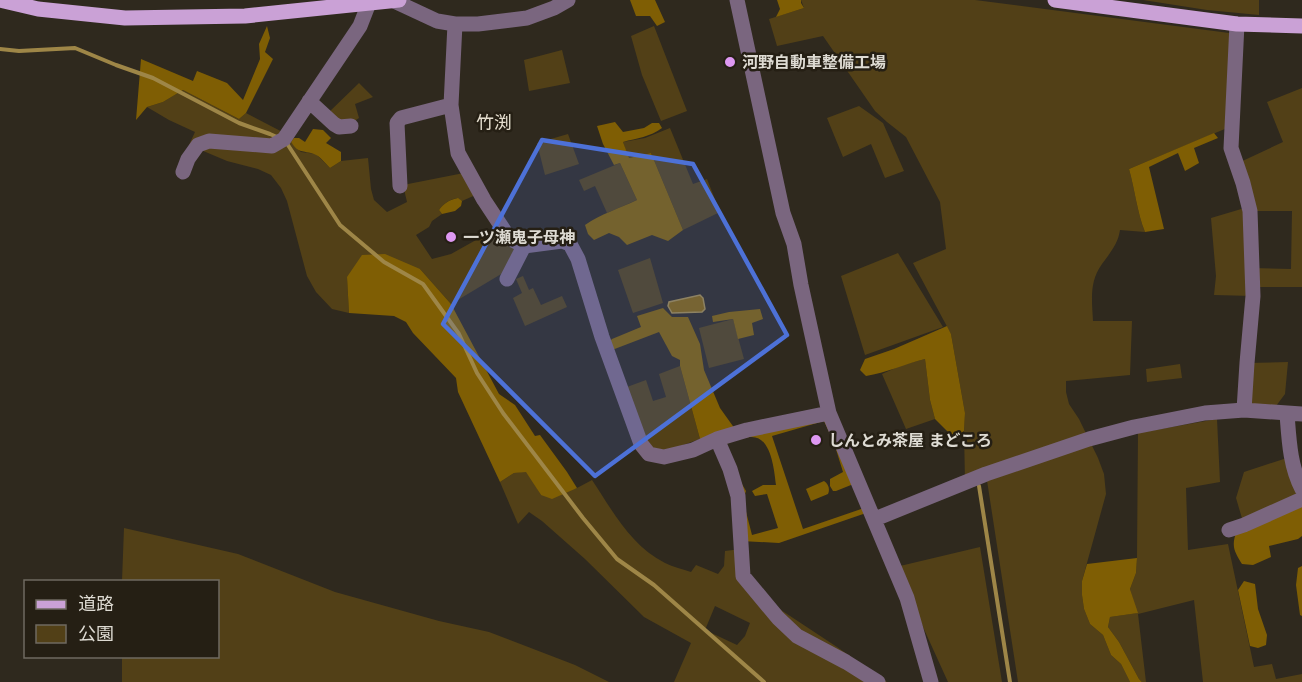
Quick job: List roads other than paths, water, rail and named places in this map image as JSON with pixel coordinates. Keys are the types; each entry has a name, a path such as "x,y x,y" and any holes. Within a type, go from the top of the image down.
{"main road":[{"path":"0,0 38,9 125,18 245,16 399,0"},
{"path":"1054,0 1237,24 1302,26"}],"street":[{"path":"183,172 188,159 198,145 210,141 272,146 284,139 360,26 381,1 437,21 478,24 527,18 568,0"},
{"path":"736,0 783,213 794,244 829,413 907,598 931,682"},
{"path":"455,24 451,105 458,153 484,200 509,238 524,246 562,241 570,244 578,259 602,337 641,444 648,454 664,457 693,450 717,439 747,430 829,413"},
{"path":"1237,24 1231,148 1250,211 1253,296 1245,410"},
{"path":"309,101 339,127 351,126"},
{"path":"400,186 397,123 401,118 451,105"},
{"path":"507,279 524,246"},
{"path":"875,519 986,474 1089,439 1134,427 1205,413 1245,410 1294,414 1290,457 1302,489"},
{"path":"717,439 730,469 738,496 743,576 778,618 797,636 878,682"},
{"path":"1229,530 1302,499"}],"waterway":[{"path":"0,49 19,51 75,48 153,78 239,123 277,137"},
{"path":"286,142 340,225 384,262 423,284 459,334 477,373 503,413 617,559 654,585 764,682"},
{"path":"979,486 1010,682"}],"place":[{"name":"河野自動車整備工場","path":"730,62"},
{"name":"一ツ瀬鬼子母神","path":"451,237"},
{"name":"しんとみ茶屋 まどころ","path":"816,440"}],"district":[{"name":"竹渕","path":"494,123"}]}
